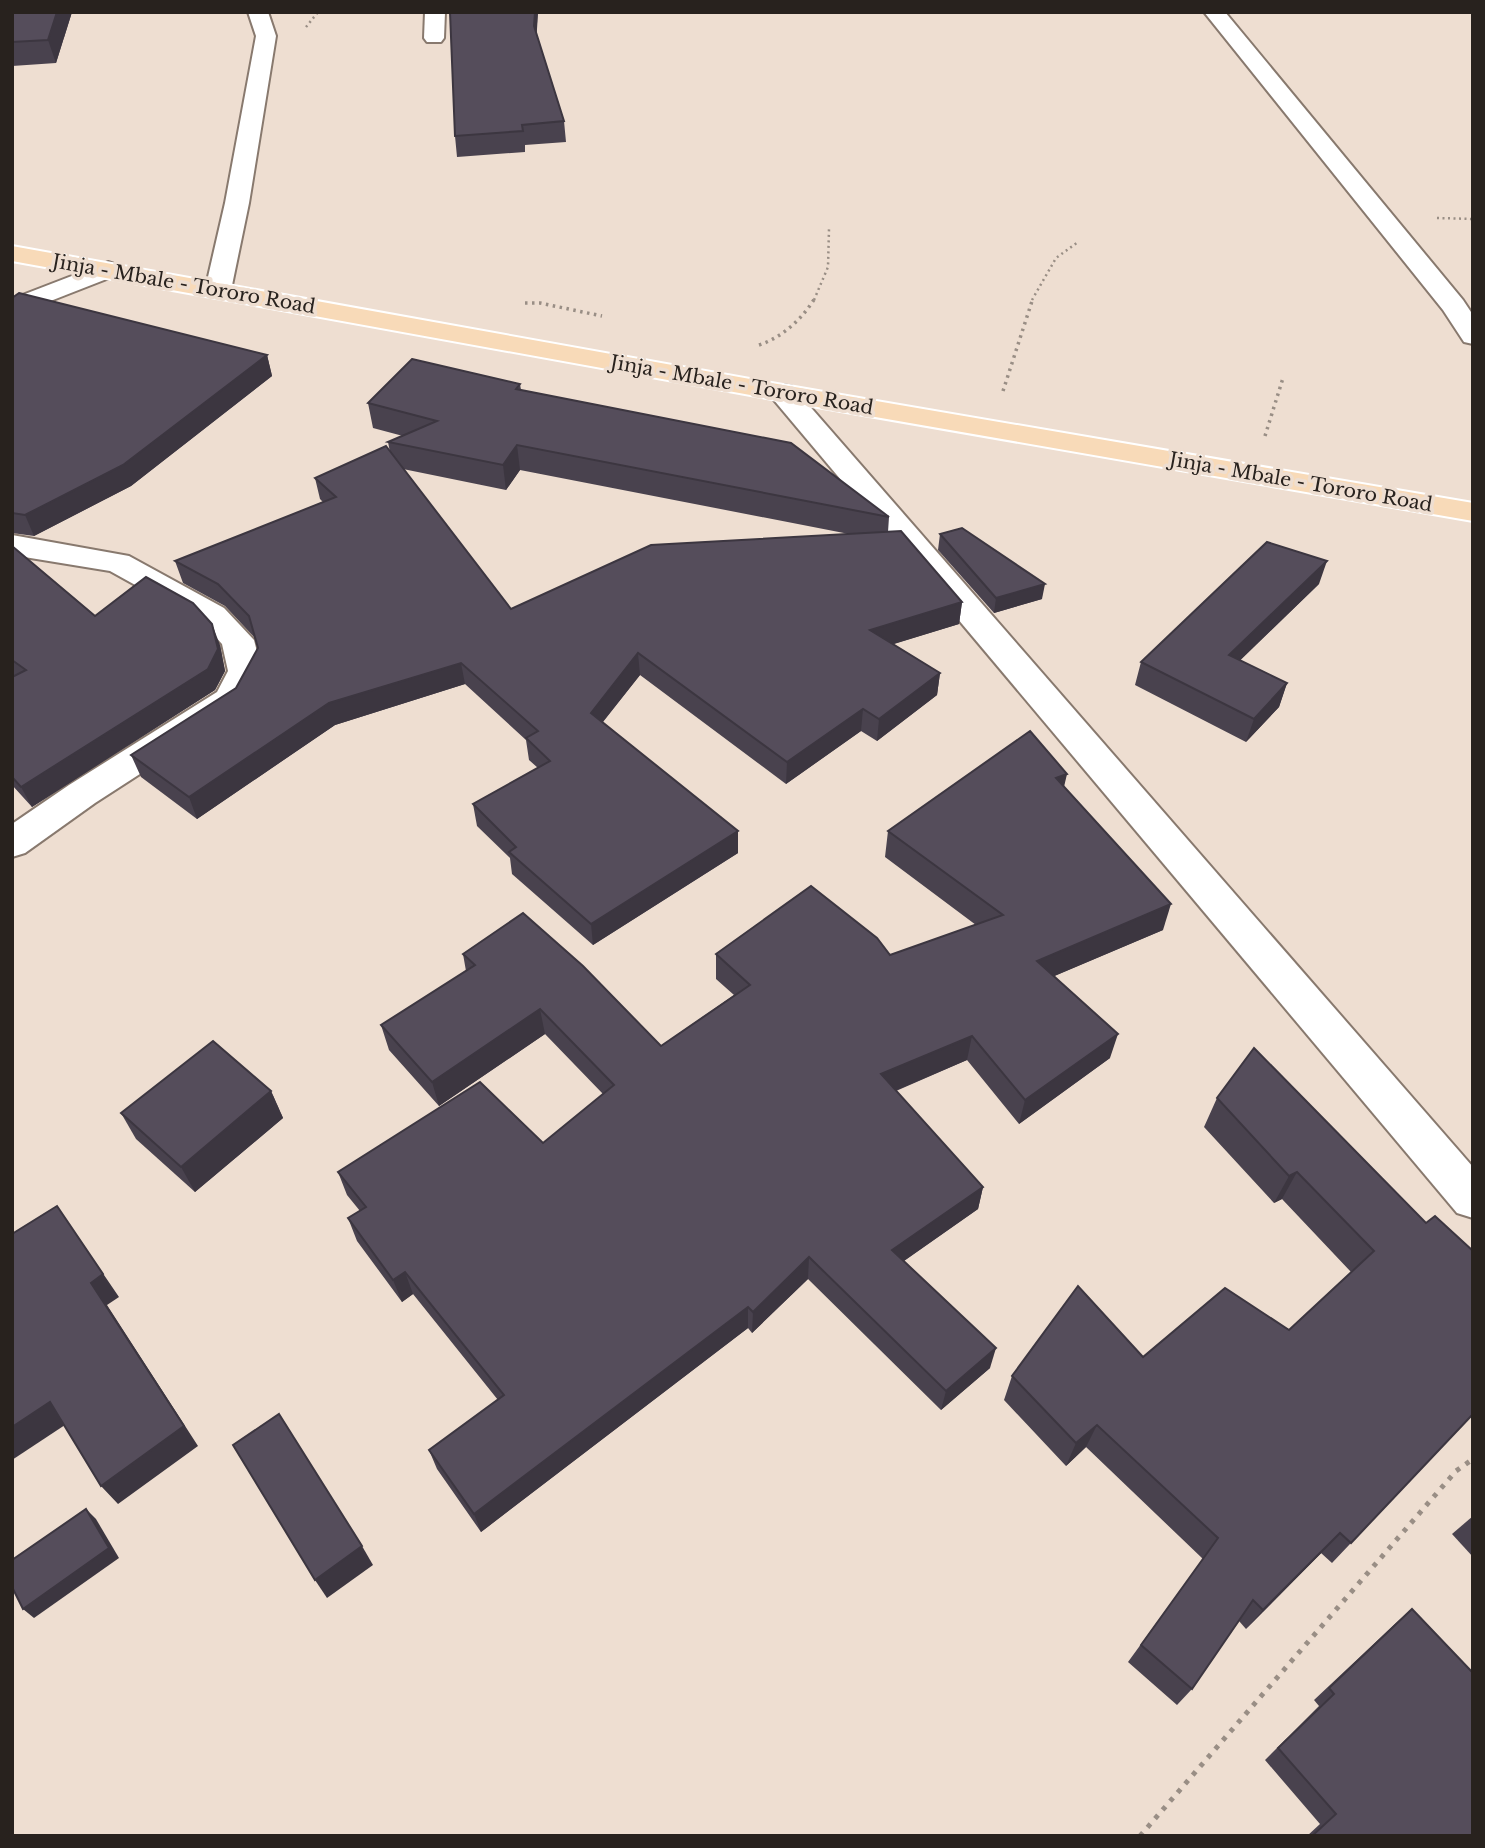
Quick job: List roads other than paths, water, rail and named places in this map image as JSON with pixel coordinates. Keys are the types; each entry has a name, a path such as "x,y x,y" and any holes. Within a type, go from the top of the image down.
{"main road":[{"name":"Jinja - Mbale - Tororo Road","path":"12,253 783,393 1473,512"}],"street":[{"path":"218,290 237,203 266,36 258,12"},
{"path":"434,38 435,12"},
{"path":"1214,12 1454,306 1473,336"},
{"path":"12,308 108,270"},
{"path":"783,393 1473,1199"},
{"path":"12,545 118,563 213,615 238,640 245,671 230,700 82,794 12,843"}]}
